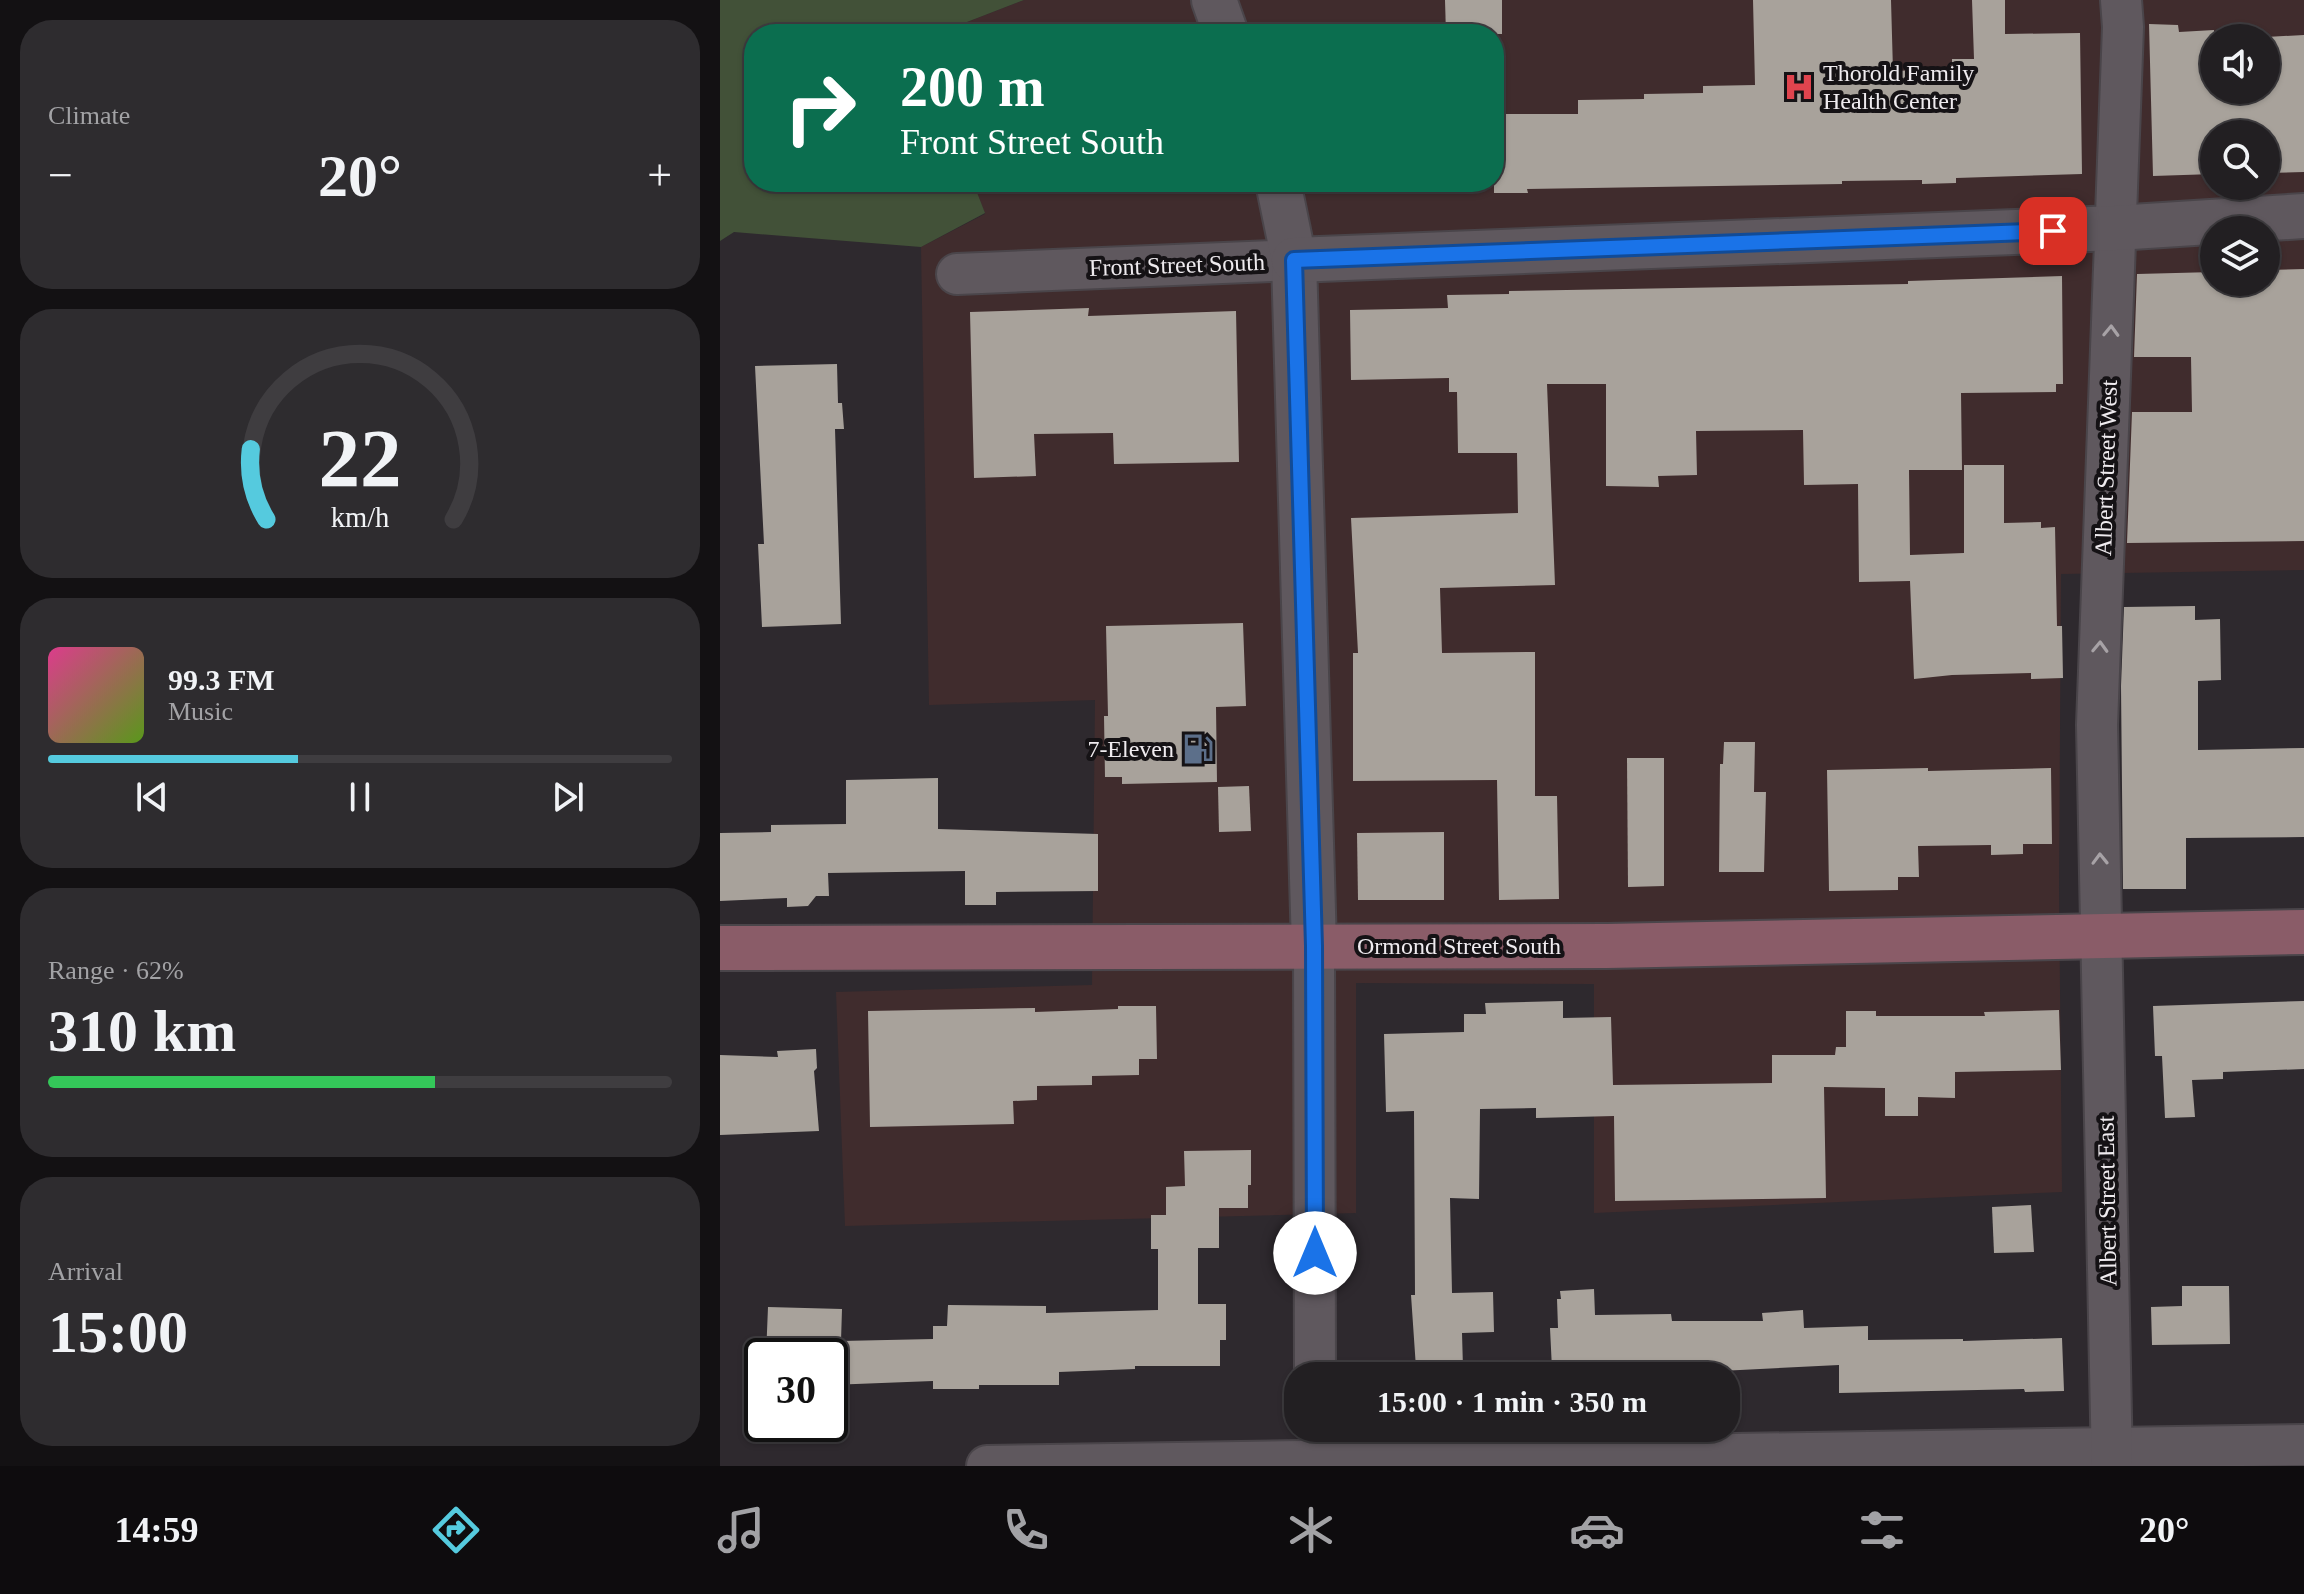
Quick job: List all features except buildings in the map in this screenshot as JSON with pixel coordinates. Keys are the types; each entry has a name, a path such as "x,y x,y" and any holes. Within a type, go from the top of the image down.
{"main road":[{"name":"Ormond Street South","path":"720,948 1607,946 2304,932"}],"street":[{"path":"1214,0 1222,24"},
{"name":"Albert Street West","path":"2101,937 2097,725 2123,27 2121,0"},
{"path":"1280,192 1294,260 1314,946 1315,1362"},
{"name":"Front Street South","path":"957,274 2116,228 2304,216"},
{"name":"Albert Street East","path":"2101,937 2112,1457"},
{"path":"987,1466 1315,1451 2112,1457 2304,1445"}],"shaded area":[{"path":"1024,0 2304,0 2304,570 2061,574 2059,888 2062,1192 1594,1213 1594,984 1356,983 1356,1213 845,1226 836,992 1092,985 1095,700 929,705 921,247 985,214 977,192 1504,192 1504,24 962,24"}],"green space":[{"path":"720,0 1024,0 962,24 744,24 744,192 977,192 985,213 921,247 734,232 720,241"}],"place":[{"name":"Thorold Family Health Center","path":"1799,87"},
{"name":"7-Eleven","path":"1198,749"}],"route":[{"path":"1315,1253 1314,946 1294,260 2053,231"}]}
